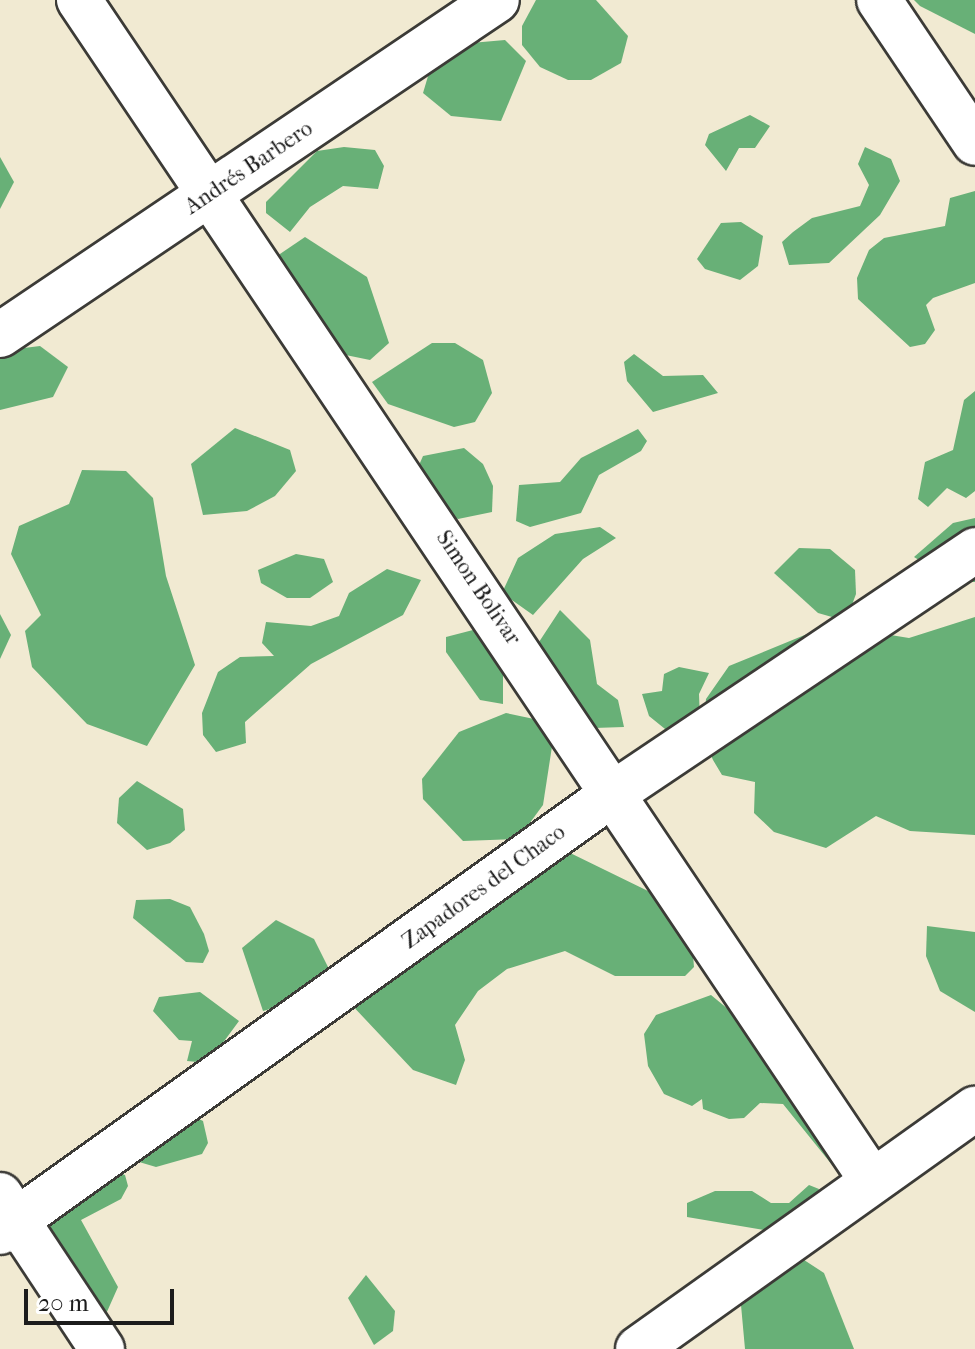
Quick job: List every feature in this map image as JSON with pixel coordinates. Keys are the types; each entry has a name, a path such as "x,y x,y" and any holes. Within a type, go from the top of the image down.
{"street":[{"name":"Simon Bolivar","path":"79,0 209,196 617,791 871,1179"},
{"name":"Andrés Barbero","path":"0,335 497,0"},
{"path":"879,0 975,143"},
{"name":"Zapadores del Chaco","path":"6,1216 617,791 975,550"},
{"path":"638,1349 871,1179 975,1109"},
{"path":"6,1216 102,1349"}],"green space":[{"path":"536,0 596,0 628,36 621,63 591,80 568,80 540,67 522,45 522,26"},
{"path":"914,0 975,0 975,34 920,6"},
{"path":"505,40 526,61 501,121 451,116 423,93 437,46"},
{"path":"750,115 770,126 755,148 739,148 726,171 705,145 709,134"},
{"path":"344,147 375,150 384,166 378,189 343,186 310,207 290,232 266,213 266,202 317,151"},
{"path":"865,147 891,159 900,181 880,215 829,263 789,265 782,242 793,232 812,218 860,206 869,185 858,164"},
{"path":"0,157 14,182 0,209"},
{"path":"975,191 975,283 933,298 926,305 935,330 925,344 910,347 858,299 857,278 869,250 884,238 945,226 950,198"},
{"path":"741,222 763,236 758,266 740,280 705,269 697,259 721,223"},
{"path":"305,237 367,277 389,343 370,360 331,352 277,256"},
{"path":"432,343 455,343 483,360 492,393 475,422 454,427 388,404 372,382"},
{"path":"40,346 68,367 53,397 0,410 0,351"},
{"path":"634,354 663,376 703,375 718,393 653,412 627,381 624,362"},
{"path":"975,391 975,491 966,498 947,488 928,507 918,499 925,462 953,450 964,400"},
{"path":"235,428 290,450 296,471 275,496 247,511 203,515 191,464"},
{"path":"638,429 647,441 641,451 599,475 581,513 530,527 516,521 519,485 560,482 581,458"},
{"path":"464,448 483,464 493,486 492,512 458,519 437,509 413,479 423,456"},
{"path":"82,470 126,471 153,498 166,576 195,665 147,746 87,724 32,667 25,631 41,615 11,554 19,526 69,504"},
{"path":"975,518 975,582 952,581 914,557 953,523"},
{"path":"600,527 616,538 583,559 533,615 502,593 518,558 555,534"},
{"path":"799,548 830,549 855,570 856,594 846,621 818,613 774,573"},
{"path":"296,554 324,559 333,582 310,598 287,598 261,583 258,570"},
{"path":"387,569 421,580 403,615 311,664 245,722 246,743 216,752 203,735 202,713 218,672 240,657 274,656 262,643 266,622 311,626 339,616 349,593"},
{"path":"560,610 590,640 597,684 618,700 624,727 594,728 537,645"},
{"path":"0,614 11,635 0,659"},
{"path":"975,617 975,835 910,831 876,816 826,848 774,832 754,813 755,782 722,775 713,760 703,737 706,699 729,666 829,625 909,638"},
{"path":"473,630 503,672 503,704 480,700 446,652 446,637"},
{"path":"679,667 709,673 699,694 700,721 670,733 649,716 642,694 662,691 664,674"},
{"path":"506,713 534,719 553,740 543,805 518,839 463,841 423,799 422,779 459,732"},
{"path":"137,781 183,809 185,830 170,843 147,850 117,823 119,798"},
{"path":"562,849 648,891 691,931 694,967 685,976 615,976 565,951 507,969 478,991 455,1025 465,1060 456,1085 413,1070 349,1002"},
{"path":"170,899 190,907 204,934 209,951 203,963 186,962 133,918 136,900"},
{"path":"276,920 314,939 328,967 322,995 263,1011 242,948"},
{"path":"927,926 975,932 975,1012 940,991 926,956"},
{"path":"200,992 239,1021 208,1063 187,1061 192,1041 179,1040 153,1011 159,997"},
{"path":"711,995 856,1115 866,1139 857,1166 837,1171 783,1104 760,1103 744,1118 729,1119 703,1109 702,1099 692,1106 664,1094 648,1066 644,1034 656,1015"},
{"path":"176,1108 203,1121 208,1143 202,1154 156,1167 129,1159"},
{"path":"102,1166 125,1175 128,1186 121,1199 81,1220 118,1287 106,1314 63,1299 23,1200"},
{"path":"809,1185 819,1189 812,1212 776,1232 687,1217 687,1203 715,1191 752,1191 771,1203 789,1203"},
{"path":"798,1256 824,1273 854,1349 745,1349 741,1305"},
{"path":"366,1275 395,1311 393,1331 374,1345 348,1298"}]}
